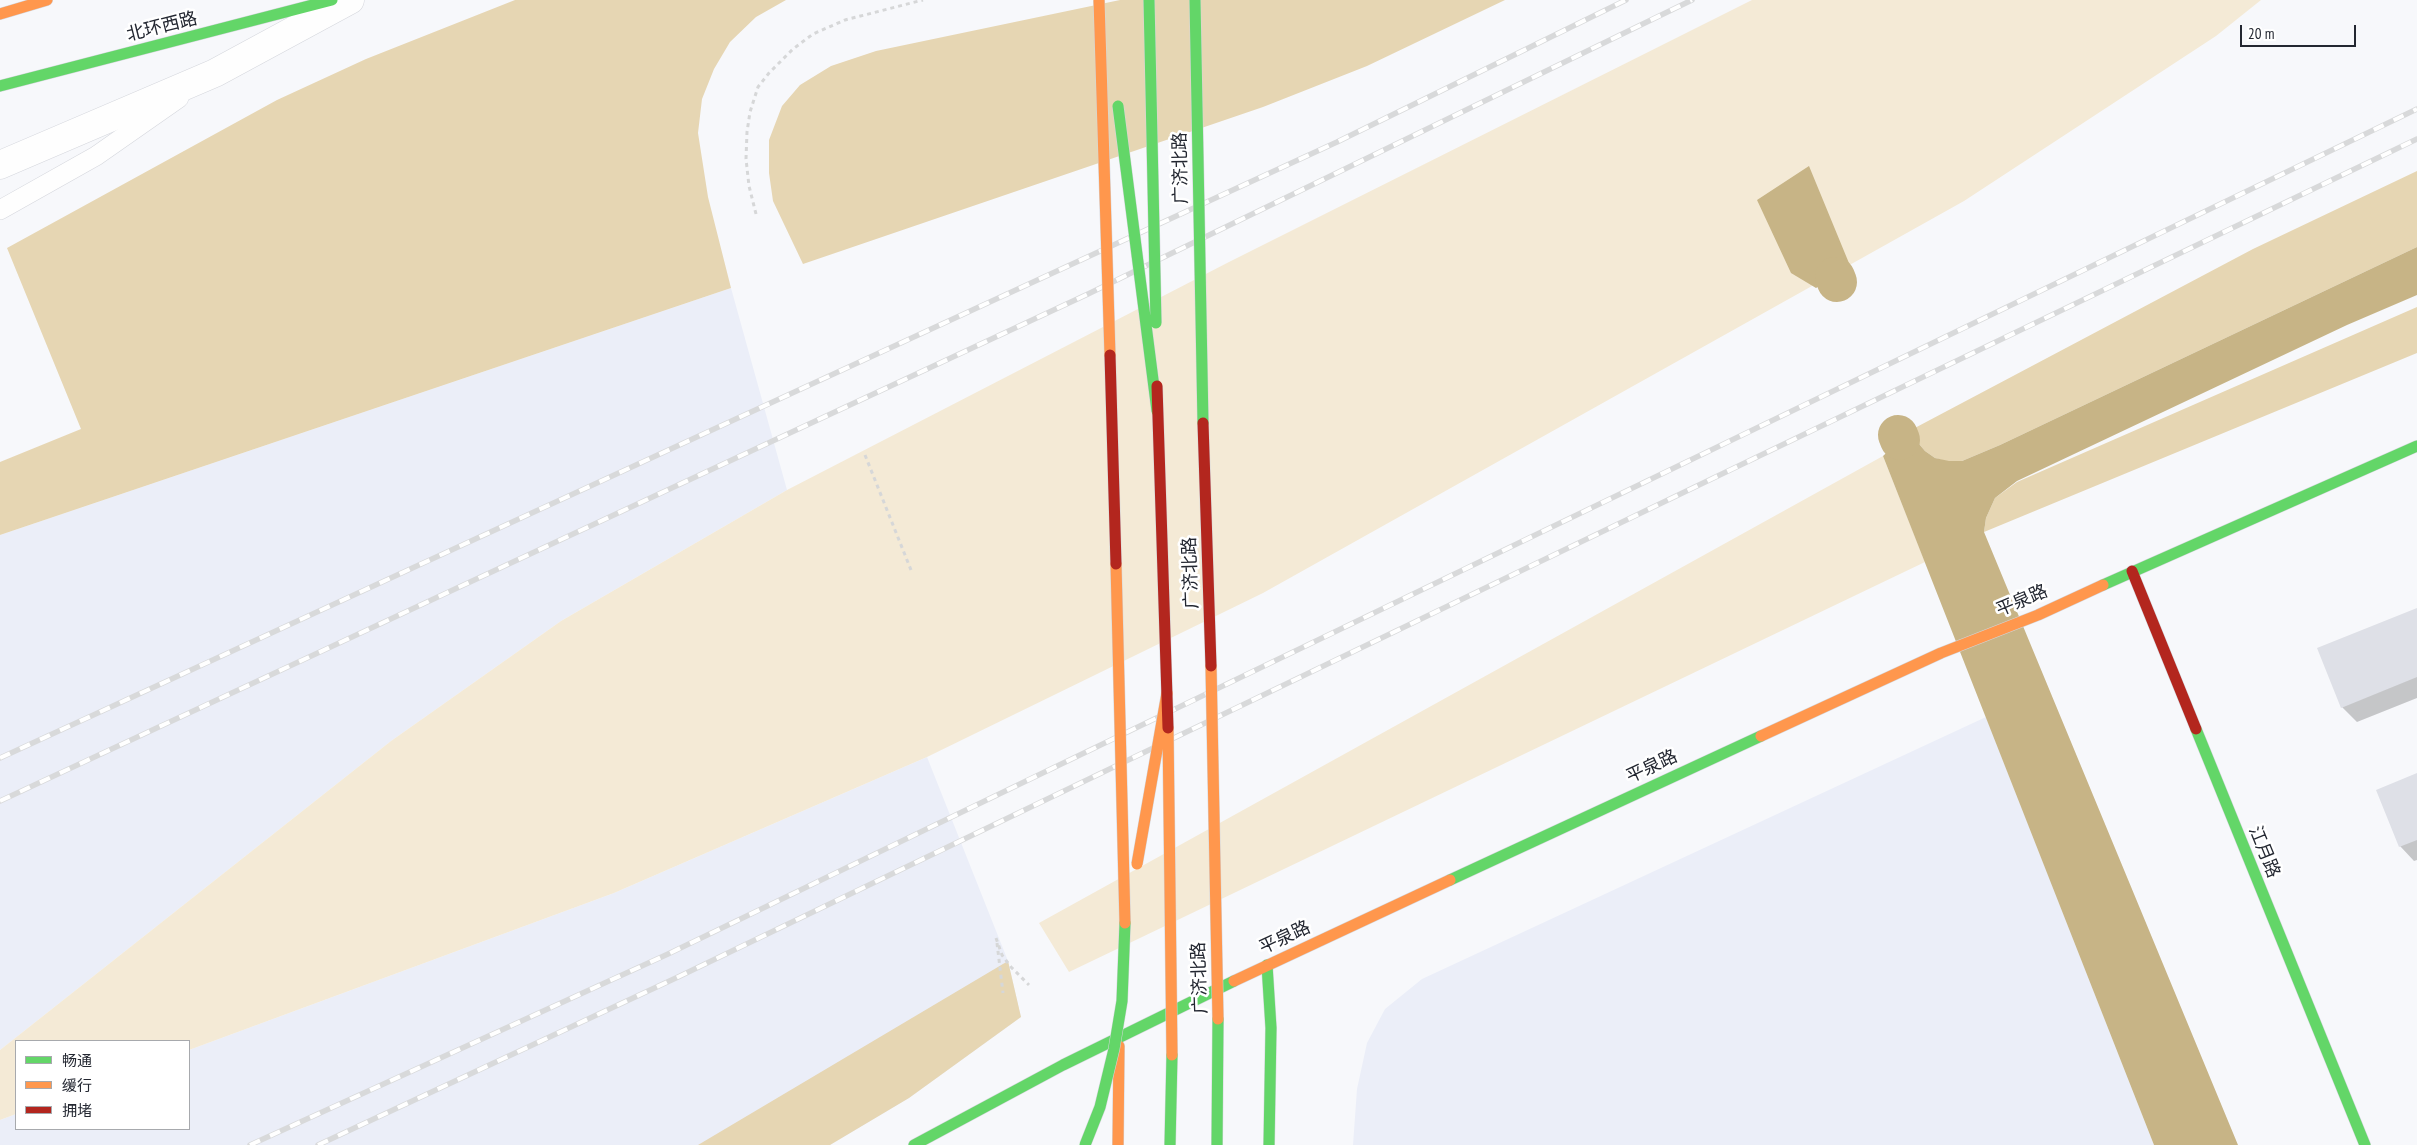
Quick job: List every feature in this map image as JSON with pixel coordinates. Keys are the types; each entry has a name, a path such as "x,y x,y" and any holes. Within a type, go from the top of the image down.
{"main road":[{"path":"0,14 47,0"},
{"name":"北环西路","path":"0,86 332,0"},
{"path":"1085,1145 1100,1107 1114,1049 1122,1001 1125,930 1123,803 1099,0"},
{"path":"1104,0 1113,68"},
{"name":"广济北路","path":"1149,0 1157,411 1167,693 1172,1028 1170,1145"},
{"name":"广济北路","path":"1195,0 1203,410 1212,692 1218,1028 1217,1145"},
{"path":"1117,98 1157,411"},
{"name":"平泉路","path":"914,1145 1063,1065 1267,965 1941,653 2038,615 2132,571 2417,446"},
{"name":"江月路","path":"2132,571 2364,1145"},
{"path":"1125,930 1167,693"},
{"path":"1267,965 1271,1072 1269,1145"},
{"path":"1118,1145 1119,1039"}],"street":[{"path":"0,165 215,73 350,0"}],"lane":[{"path":"0,210 96,156 215,73"}],"path":[{"path":"756,214 749,186 746,159 750,112 758,87 769,73 813,34 845,20 923,0"},
{"path":"865,455 911,570"},
{"path":"1003,993 996,938 1002,955 1010,967 1029,985"}],"shaded area":[{"path":"515,0 786,0 756,17 730,42 714,69 702,99 698,133 708,197 731,288 0,535 0,462 81,429 7,248 277,100 366,59"},
{"path":"1120,0 1505,0 1367,66 1263,107 803,264 773,201 769,173 769,140 782,106 800,85 831,66 876,51"},
{"path":"1752,0 2261,0 2216,36 1964,201 1263,593 927,757 614,893 190,1050 190,1040 15,1040 15,1114 0,1120 0,1050 391,741 561,621 787,490 1229,262"},
{"path":"1809,166 1851,268 1816,288 1791,273 1757,200"},
{"path":"2417,171 2417,247 2000,445 1962,461 1949,462 1935,458 1925,451 1914,438 1911,430 2253,249"},
{"path":"2417,247 2417,295 2347,325 2017,481 1995,498 1986,518 1984,532 2238,1145 2154,1145 1883,456 1911,430 1914,438 1925,451 1935,458 1962,461 2000,445"},
{"path":"731,288 787,490 561,621 391,741 0,1050 0,535"},
{"path":"2417,307 2417,353 1984,532 1986,518 1995,498 2017,482"},
{"path":"1883,456 1925,562 1069,972 1039,923"},
{"path":"1986,717 2154,1145 1353,1145 1357,1089 1367,1043 1385,1009 1422,979"},
{"path":"927,757 1008,961 1021,1017 909,1098 830,1145 0,1145 0,1120 15,1114 15,1130 190,1130 190,1050 614,893"},
{"path":"1008,961 1021,1017 909,1098 830,1145 698,1145"}],"building":[{"path":"2417,608 2417,677 2341,708 2317,648"},
{"path":"2417,773 2417,840 2399,847 2376,790"}],"waterway":[{"path":"1835,277 1837,282"},
{"path":"1898,435 1900,440"}],"railway":[{"path":"0,758 1337,142 1626,0"},
{"path":"0,801 1088,294 1692,0"},
{"path":"250,1145 668,954 2417,109"},
{"path":"318,1145 678,977 2417,139"}],"traffic: fast":[{"path":"0,86 332,0"},
{"path":"1149,0 1156,323"},
{"path":"1195,0 1203,423"},
{"path":"1118,106 1157,411"},
{"path":"2103,585 2417,446"},
{"path":"2196,729 2365,1145"},
{"path":"1450,880 1761,736"},
{"path":"1085,1145 1100,1107 1114,1049 1122,1001 1125,923"},
{"path":"1267,965 1271,1028 1269,1145"},
{"path":"914,1145 1063,1065 1234,981"},
{"path":"1217,1145 1218,1019"},
{"path":"1170,1145 1172,1055"}],"traffic: slow":[{"path":"0,14 47,0"},
{"path":"1099,0 1110,355"},
{"path":"1116,564 1125,923"},
{"path":"1761,736 1941,653 2038,615 2103,585"},
{"path":"1211,666 1218,1019"},
{"path":"1137,864 1167,693"},
{"path":"1168,728 1172,1055"},
{"path":"1234,981 1450,880"},
{"path":"1118,1145 1119,1046"}],"traffic: jam":[{"path":"1110,355 1116,564"},
{"path":"1157,386 1168,728"},
{"path":"1203,423 1211,666"},
{"path":"2132,571 2196,729"}]}
